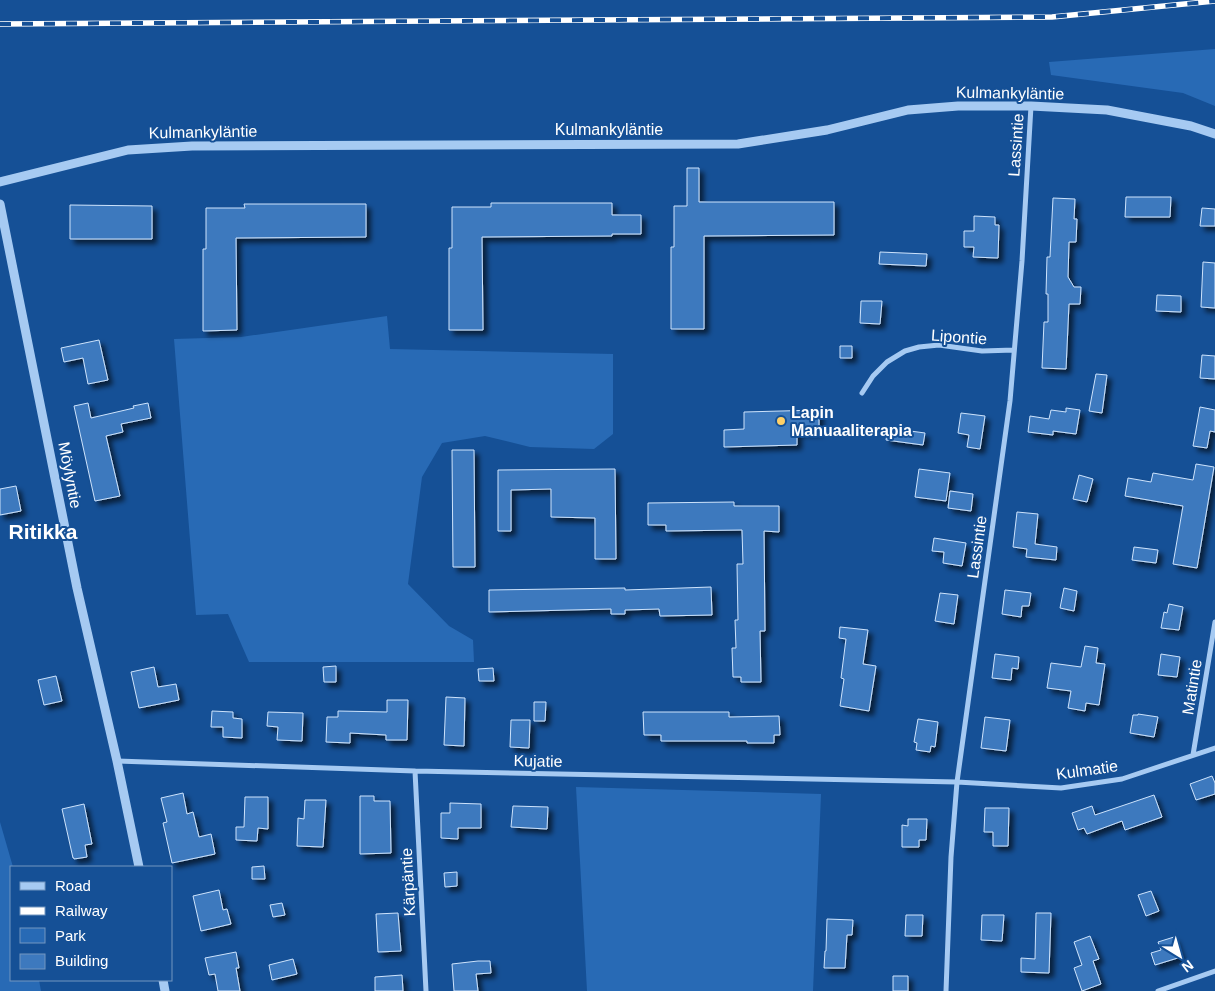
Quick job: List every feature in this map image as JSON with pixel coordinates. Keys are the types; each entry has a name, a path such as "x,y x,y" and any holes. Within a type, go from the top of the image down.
{"street":[{"name":"Kulmankyläntie","path":"0,182 128,150 202,146 738,144 827,130 908,110 958,106 1031,106 1107,110 1191,126 1215,134"},
{"name":"Lassintie","path":"946,991 951,866 958,782 1010,401 1022,264 1031,106"},
{"name":"Möylyntie","path":"0,204 77,588 139,866"},
{"name":"Lipontie","path":"862,393 887,362 905,351 918,347 939,345 982,351 1014,350"},
{"name":"Matintie","path":"1194,755 1215,622"},
{"name":"Kulmatie","path":"958,782 1061,788 1122,779 1215,748"},
{"name":"Kujatie","path":"117,762 415,771 958,782"},
{"name":"Kärpäntie","path":"415,771 426,991"},
{"path":"1158,991 1215,971"}],"green space":[{"path":"1215,49 1215,106 1183,93 1051,75 1049,62"},
{"path":"387,316 390,349 613,354 613,434 594,449 530,447 485,436 442,443 422,477 408,584 449,626 473,640 474,662 249,662 228,614 196,615 174,339 241,337"},
{"path":"576,787 821,794 813,991 587,991"},
{"path":"0,822 13,866 10,866 10,981 39,981 41,991 0,991"}],"building":[{"path":"687,168 699,168 699,202 834,202 834,235 704,236 704,329 671,329 671,247 674,247 674,206 687,206"},
{"path":"1126,197 1171,197 1170,217 1125,217"},
{"path":"1053,198 1075,199 1074,219 1077,219 1076,242 1069,242 1068,277 1074,287 1081,287 1080,304 1069,304 1066,369 1042,368 1044,322 1048,322 1048,294 1046,294 1047,257 1050,257"},
{"path":"491,203 612,203 612,215 641,215 641,234 482,237 483,330 449,330 449,248 452,248 452,207 491,207"},
{"path":"244,204 366,204 366,237 236,238 237,330 203,331 203,249 206,249 206,208 245,208"},
{"path":"70,205 152,206 152,239 70,239"},
{"path":"1202,208 1215,209 1215,226 1200,226"},
{"path":"974,216 995,217 995,225 999,225 998,258 973,257 974,247 964,247 964,231 974,231"},
{"path":"880,252 927,254 926,266 879,264"},
{"path":"1203,262 1215,263 1215,308 1201,307"},
{"path":"1157,295 1181,296 1181,312 1156,311"},
{"path":"861,301 882,301 880,324 860,323"},
{"path":"99,340 108,380 88,384 83,358 64,362 61,348"},
{"path":"840,346 852,346 852,358 840,358"},
{"path":"1202,355 1215,356 1215,379 1200,378"},
{"path":"1096,374 1107,375 1102,413 1089,411"},
{"path":"88,403 91,418 148,403 151,418 121,424 123,432 106,436 120,496 95,501 74,406"},
{"path":"1200,407 1215,410 1215,432 1210,431 1207,448 1193,446"},
{"path":"1066,408 1080,410 1076,434 1053,431 1053,435 1028,432 1030,416 1049,419 1051,410 1066,412"},
{"name":"Lapin Manuaaliterapia","path":"819,410 819,431 797,432 797,445 724,447 724,430 744,429 744,412"},
{"path":"961,413 985,416 980,449 967,447 969,435 958,433"},
{"path":"888,428 925,433 923,445 886,440"},
{"path":"452,450 474,450 475,567 453,567"},
{"path":"1196,464 1214,467 1197,568 1173,564 1183,506 1125,496 1128,478 1151,482 1153,473 1193,480"},
{"path":"615,469 616,559 595,559 595,518 551,517 551,489 511,490 511,531 498,531 498,470"},
{"path":"919,469 950,473 946,501 915,497"},
{"path":"1079,475 1093,479 1087,502 1073,499"},
{"path":"16,486 21,511 0,515 0,489"},
{"path":"950,491 973,494 971,511 948,508"},
{"path":"734,502 734,506 779,506 779,532 764,531 765,631 760,631 761,682 741,682 741,677 733,677 732,648 736,648 735,620 738,620 737,564 743,564 742,530 666,531 666,525 648,525 648,503"},
{"path":"1017,512 1038,514 1035,544 1057,547 1056,560 1026,557 1027,549 1013,547"},
{"path":"934,538 966,543 962,566 943,563 944,552 932,551"},
{"path":"1134,547 1158,550 1156,563 1132,560"},
{"path":"711,587 712,615 660,616 659,609 625,610 625,614 611,614 611,609 489,612 489,590 625,588 625,590"},
{"path":"1064,588 1077,591 1074,611 1060,608"},
{"path":"1005,590 1031,593 1029,606 1022,606 1021,617 1002,614"},
{"path":"940,593 958,595 954,624 935,621"},
{"path":"1169,604 1183,607 1179,630 1161,628 1164,612 1167,613"},
{"path":"840,627 868,630 863,664 876,666 869,711 840,706 844,679 841,678 846,639 839,638"},
{"path":"1085,646 1098,648 1096,663 1105,664 1099,705 1086,703 1085,711 1068,708 1071,691 1047,688 1051,663 1081,667"},
{"path":"995,654 1019,657 1018,669 1012,668 1011,680 992,678"},
{"path":"1161,654 1180,657 1177,677 1158,675"},
{"path":"336,666 336,682 324,682 323,667"},
{"path":"154,667 158,687 176,684 179,700 139,708 131,672"},
{"path":"493,668 494,681 479,681 478,669"},
{"path":"56,676 62,701 44,705 38,680"},
{"path":"446,697 465,698 464,746 444,745"},
{"path":"387,700 408,700 407,740 386,740 386,735 350,733 350,743 326,742 327,717 338,717 338,711 387,712"},
{"path":"534,702 546,702 545,721 534,721"},
{"path":"212,711 233,712 233,718 242,719 242,738 223,737 223,727 211,727"},
{"path":"268,712 303,713 302,741 277,740 278,727 267,726"},
{"path":"643,712 729,712 729,717 779,716 780,735 774,735 774,743 747,743 747,741 661,741 661,735 644,735"},
{"path":"1133,715 1158,717 1154,737 1130,733"},
{"path":"985,717 1010,720 1006,751 981,748"},
{"path":"918,719 938,722 935,747 931,746 930,752 916,750 917,743 914,742"},
{"path":"511,720 530,720 529,748 510,747"},
{"path":"1212,776 1215,783 1215,794 1196,800 1190,784"},
{"path":"183,793 187,814 193,812 199,837 211,834 215,854 172,863 163,823 167,822 161,798"},
{"path":"1154,795 1162,817 1125,830 1122,821 1087,834 1084,828 1078,830 1072,813 1092,806 1095,815"},
{"path":"360,796 374,796 374,801 390,801 391,853 360,854"},
{"path":"245,797 268,797 268,829 258,828 257,841 236,840 236,827 244,827"},
{"path":"305,800 326,800 323,847 297,846 298,818 304,819"},
{"path":"450,803 481,804 481,828 458,828 458,839 441,838 441,813 450,813"},
{"path":"84,804 92,844 85,845 87,857 74,859 62,809"},
{"path":"513,806 548,807 547,829 511,827"},
{"path":"985,808 1009,808 1008,846 993,846 993,832 984,832"},
{"path":"908,819 927,819 926,840 919,840 919,847 902,847 902,825 908,826"},
{"path":"264,866 265,879 252,879 252,867"},
{"path":"457,872 457,886 445,887 444,873"},
{"path":"219,890 223,910 227,909 231,924 201,931 193,896"},
{"path":"1151,891 1159,911 1146,916 1138,895"},
{"path":"282,903 285,915 273,917 270,905"},
{"path":"398,913 401,951 378,952 376,914"},
{"path":"1036,913 1051,913 1049,973 1021,972 1021,958 1035,959"},
{"path":"906,915 923,915 922,936 905,936"},
{"path":"982,915 1004,915 1002,941 981,940"},
{"path":"827,919 853,920 852,935 847,935 845,968 824,968"},
{"path":"1090,936 1099,959 1093,961 1101,984 1082,991 1074,968 1082,965 1074,942"},
{"path":"1174,937 1181,957 1155,965 1151,953 1161,950 1158,942"},
{"path":"236,952 239,968 236,968 240,991 218,991 215,974 209,975 205,958"},
{"path":"293,959 297,974 272,980 269,965"},
{"path":"490,961 491,973 476,974 478,991 454,991 452,964"},
{"path":"402,975 403,991 375,991 375,977"},
{"path":"893,976 908,976 908,991 893,991"}],"railway":[{"path":"0,24 1052,17 1215,1"}],"place":[{"name":"Lapin Manuaaliterapia","path":"781,421"}],"district":[{"name":"Ritikka","path":"43,531"}]}
